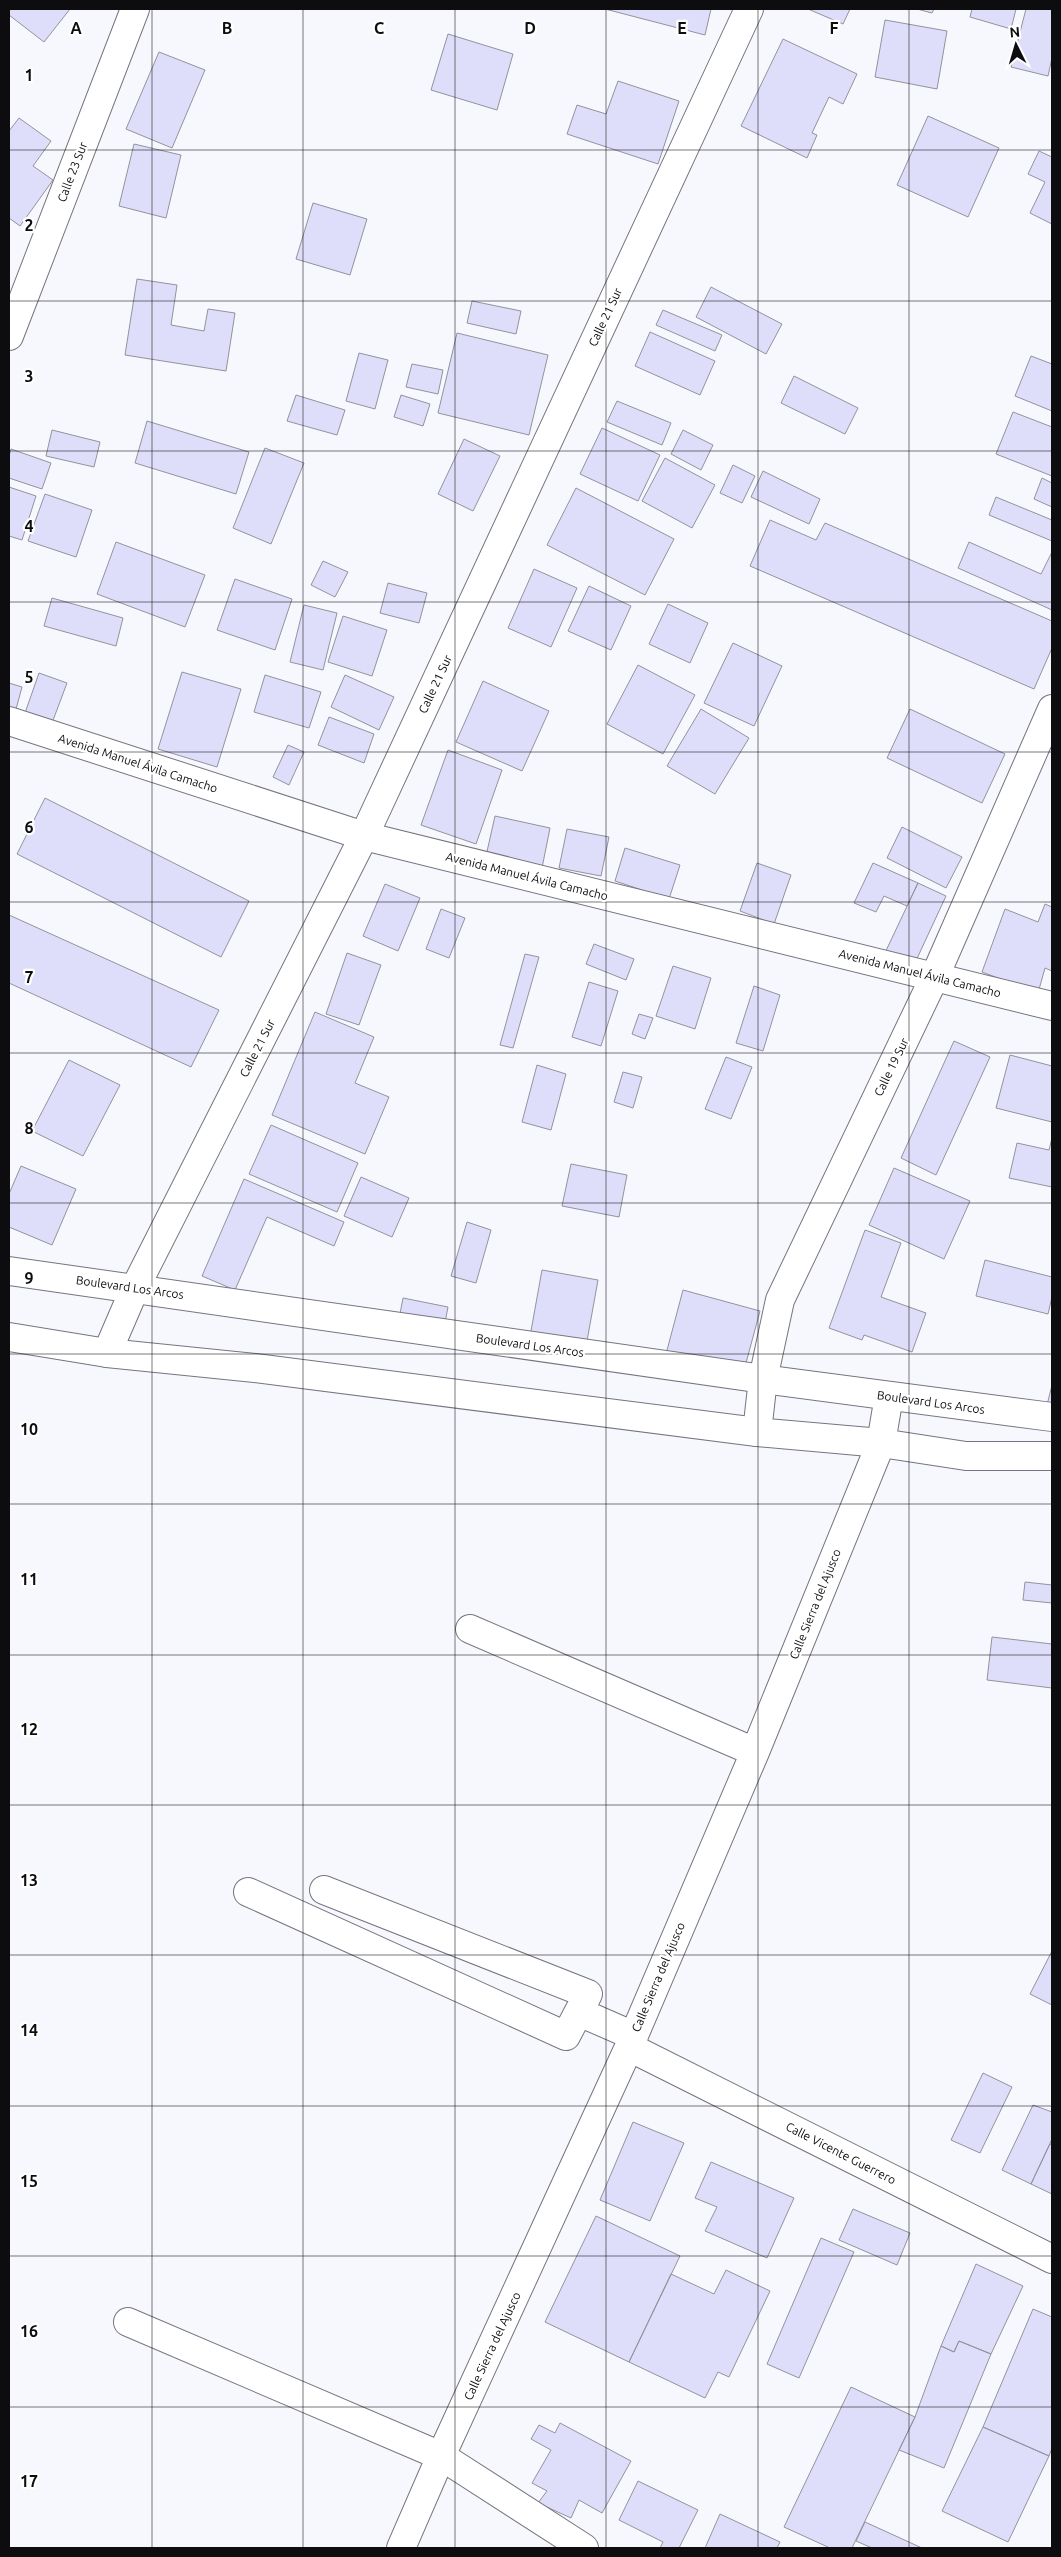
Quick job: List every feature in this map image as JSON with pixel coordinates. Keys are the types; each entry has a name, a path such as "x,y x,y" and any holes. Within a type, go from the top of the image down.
{"street":[{"name":"Calle 23 Sur","path":"9,336 135,9"},
{"name":"Calle 21 Sur","path":"107,1353 135,1288 364,836 749,9"},
{"name":"Calle 19 Sur","path":"757,1432 763,1379 780,1300 935,976 1052,709"},
{"name":"Avenida Manuel Ávila Camacho","path":"9,721 364,836 1052,1006"},
{"name":"Boulevard Los Arcos","path":"9,1271 763,1379 1052,1417"},
{"path":"9,1337 107,1353 254,1368 757,1432 881,1444 966,1456 1052,1456"},
{"name":"Calle Sierra del Ajusco","path":"402,2548 441,2456 631,2041 755,1752 881,1444 889,1396"},
{"path":"470,1629 755,1752"},
{"path":"248,1892 566,2036 588,1994 324,1890"},
{"name":"Calle Vicente Guerrero","path":"579,2012 631,2041 1052,2259"},
{"path":"128,2322 441,2456 584,2548"}],"building":[{"path":"9,9 70,9 44,42 9,15"},
{"path":"605,9 711,9 705,35"},
{"path":"808,9 850,9 843,24"},
{"path":"917,9 934,9 932,13"},
{"path":"972,9 1016,9 1011,29 970,17"},
{"path":"1026,9 1052,9 1052,58 1048,76 1011,67"},
{"path":"885,20 947,31 937,89 875,77"},
{"path":"448,34 513,54 497,110 431,90"},
{"path":"783,39 857,74 843,104 829,97 812,133 817,135 807,158 741,126"},
{"path":"159,52 205,70 172,148 126,129"},
{"path":"618,81 679,101 658,164 567,134 577,105 606,114"},
{"path":"928,116 999,148 968,217 897,185"},
{"path":"19,118 51,141 33,166 53,180 20,226 9,218 9,131"},
{"path":"134,144 181,155 166,218 119,206"},
{"path":"1039,151 1052,157 1052,224 1030,213 1045,182 1028,174"},
{"path":"313,203 367,219 350,275 296,259"},
{"path":"137,279 177,285 171,325 204,331 208,309 235,313 226,371 125,355"},
{"path":"711,287 782,324 766,354 696,317"},
{"path":"472,301 521,311 516,334 467,323"},
{"path":"663,310 722,335 715,351 656,325"},
{"path":"650,332 715,361 700,395 635,366"},
{"path":"457,333 548,355 529,435 438,413"},
{"path":"359,353 388,360 375,409 346,401"},
{"path":"1031,356 1052,364 1052,411 1015,396"},
{"path":"412,364 443,370 438,394 406,387"},
{"path":"794,376 858,408 845,434 781,403"},
{"path":"296,395 345,410 337,435 287,421"},
{"path":"401,395 430,404 423,426 394,417"},
{"path":"617,401 671,423 662,445 607,422"},
{"path":"1013,412 1052,427 1052,476 996,454"},
{"path":"147,421 249,452 236,494 135,463"},
{"path":"602,428 660,455 638,501 580,474"},
{"path":"52,430 100,442 94,467 46,456"},
{"path":"683,430 713,445 701,470 671,454"},
{"path":"464,439 500,456 473,511 438,494"},
{"path":"265,448 304,463 271,544 233,528"},
{"path":"11,449 51,463 42,489 9,478 9,456"},
{"path":"665,458 715,485 692,528 642,501"},
{"path":"733,465 755,476 742,503 720,493"},
{"path":"763,471 820,499 809,524 751,497"},
{"path":"1042,478 1052,483 1052,507 1034,499"},
{"path":"9,487 36,496 22,540 9,536"},
{"path":"576,488 674,539 645,595 547,545"},
{"path":"45,494 92,510 76,557 28,541"},
{"path":"996,497 1052,520 1052,541 989,515"},
{"path":"770,520 816,540 825,523 1052,621 1052,648 1034,689 750,566"},
{"path":"116,542 205,575 185,627 97,594"},
{"path":"969,542 1041,574 1052,552 1052,610 958,568"},
{"path":"323,561 348,572 335,597 311,585"},
{"path":"534,569 577,588 551,647 508,628"},
{"path":"235,579 292,599 275,650 217,630"},
{"path":"388,583 427,593 419,623 380,613"},
{"path":"589,586 631,606 611,650 568,631"},
{"path":"52,598 123,618 116,646 44,626"},
{"path":"668,604 708,623 690,663 649,644"},
{"path":"304,605 337,613 323,670 290,662"},
{"path":"343,616 387,630 372,676 328,662"},
{"path":"733,643 782,666 754,726 704,703"},
{"path":"638,665 695,695 663,754 607,724"},
{"path":"182,672 241,689 217,767 158,749"},
{"path":"39,673 67,683 52,723 25,713"},
{"path":"265,675 321,692 309,728 254,712"},
{"path":"345,675 394,697 379,730 331,707"},
{"path":"483,681 549,711 522,771 456,742"},
{"path":"9,683 22,687 15,713 9,711"},
{"path":"701,709 749,738 715,794 667,766"},
{"path":"910,709 1005,754 982,803 887,758"},
{"path":"329,717 374,734 364,763 318,745"},
{"path":"288,745 304,752 289,785 273,777"},
{"path":"448,750 502,770 476,844 421,825"},
{"path":"45,798 249,901 221,957 17,854"},
{"path":"495,816 550,828 542,868 486,856"},
{"path":"902,827 962,857 946,888 887,858"},
{"path":"567,829 609,837 601,876 559,868"},
{"path":"625,848 680,865 669,899 615,881"},
{"path":"757,863 791,875 774,924 740,911"},
{"path":"873,863 918,883 907,906 884,896 876,912 854,903"},
{"path":"918,883 946,896 914,965 883,957"},
{"path":"385,884 420,898 398,951 363,936"},
{"path":"1045,904 1052,907 1052,971 1045,968 1038,993 982,972 1005,909 1038,922"},
{"path":"441,909 465,918 449,958 426,949"},
{"path":"9,915 219,1010 191,1067 9,983"},
{"path":"594,944 634,959 626,980 586,964"},
{"path":"347,953 381,965 359,1025 326,1014"},
{"path":"525,954 539,957 513,1048 500,1045"},
{"path":"673,966 711,978 695,1029 656,1016"},
{"path":"589,982 618,991 601,1046 572,1037"},
{"path":"754,986 780,995 763,1051 736,1043"},
{"path":"315,1012 374,1037 355,1083 389,1097 365,1154 272,1115"},
{"path":"639,1014 653,1018 645,1039 632,1034"},
{"path":"954,1041 990,1057 936,1175 901,1158"},
{"path":"1010,1055 1052,1066 1052,1122 996,1108"},
{"path":"726,1057 752,1067 731,1119 705,1109"},
{"path":"69,1060 120,1085 83,1156 32,1131"},
{"path":"537,1065 566,1074 551,1130 522,1122"},
{"path":"623,1072 642,1077 633,1108 614,1102"},
{"path":"271,1125 358,1163 337,1212 249,1174"},
{"path":"1052,1138 1052,1187 1009,1178 1017,1143 1049,1150"},
{"path":"571,1164 627,1175 619,1217 562,1206"},
{"path":"21,1166 76,1189 52,1245 9,1227 9,1194"},
{"path":"894,1168 970,1201 944,1259 869,1225"},
{"path":"361,1177 409,1198 392,1237 344,1216"},
{"path":"244,1179 344,1222 334,1246 267,1217 235,1290 202,1276"},
{"path":"467,1222 491,1230 476,1283 451,1276"},
{"path":"865,1230 901,1243 881,1297 926,1313 912,1352 864,1335 862,1340 829,1328"},
{"path":"985,1260 1052,1277 1052,1297 1048,1314 976,1296"},
{"path":"542,1270 598,1280 585,1352 529,1342"},
{"path":"683,1290 760,1311 743,1374 666,1354"},
{"path":"403,1298 448,1307 444,1328 399,1319"},
{"path":"1052,1385 1052,1406 1047,1405"},
{"path":"1025,1582 1052,1585 1052,1603 1023,1600"},
{"path":"992,1637 1052,1644 1052,1688 987,1680"},
{"path":"1052,1951 1052,2005 1030,1994"},
{"path":"983,2073 1012,2087 980,2153 951,2140"},
{"path":"1033,2105 1052,2112 1052,2139 1031,2184 1002,2170"},
{"path":"633,2122 684,2143 650,2221 600,2200"},
{"path":"1050,2144 1052,2145 1052,2194 1031,2184"},
{"path":"711,2162 794,2198 767,2258 705,2231 717,2207 695,2198"},
{"path":"853,2209 910,2233 897,2265 839,2240"},
{"path":"596,2216 680,2256 629,2362 545,2322"},
{"path":"821,2238 854,2252 799,2378 767,2364"},
{"path":"976,2264 1023,2286 991,2354 959,2341 954,2352 941,2346"},
{"path":"726,2270 770,2291 729,2377 718,2372 705,2398 629,2362 671,2274 714,2294"},
{"path":"1033,2309 1052,2317 1052,2448 1049,2456 983,2427"},
{"path":"959,2341 991,2354 944,2468 899,2450 915,2417 941,2346 954,2352"},
{"path":"851,2387 915,2417 852,2548 830,2548 784,2527"},
{"path":"560,2423 631,2461 602,2513 579,2500 571,2518 538,2503 547,2491 532,2483 551,2450 531,2439 539,2425 555,2433"},
{"path":"983,2427 1049,2456 1008,2542 942,2511"},
{"path":"638,2481 698,2510 679,2548 660,2548 663,2542 619,2520"},
{"path":"720,2514 780,2542 777,2548 705,2548"},
{"path":"865,2522 922,2548 872,2548 856,2541"}]}
